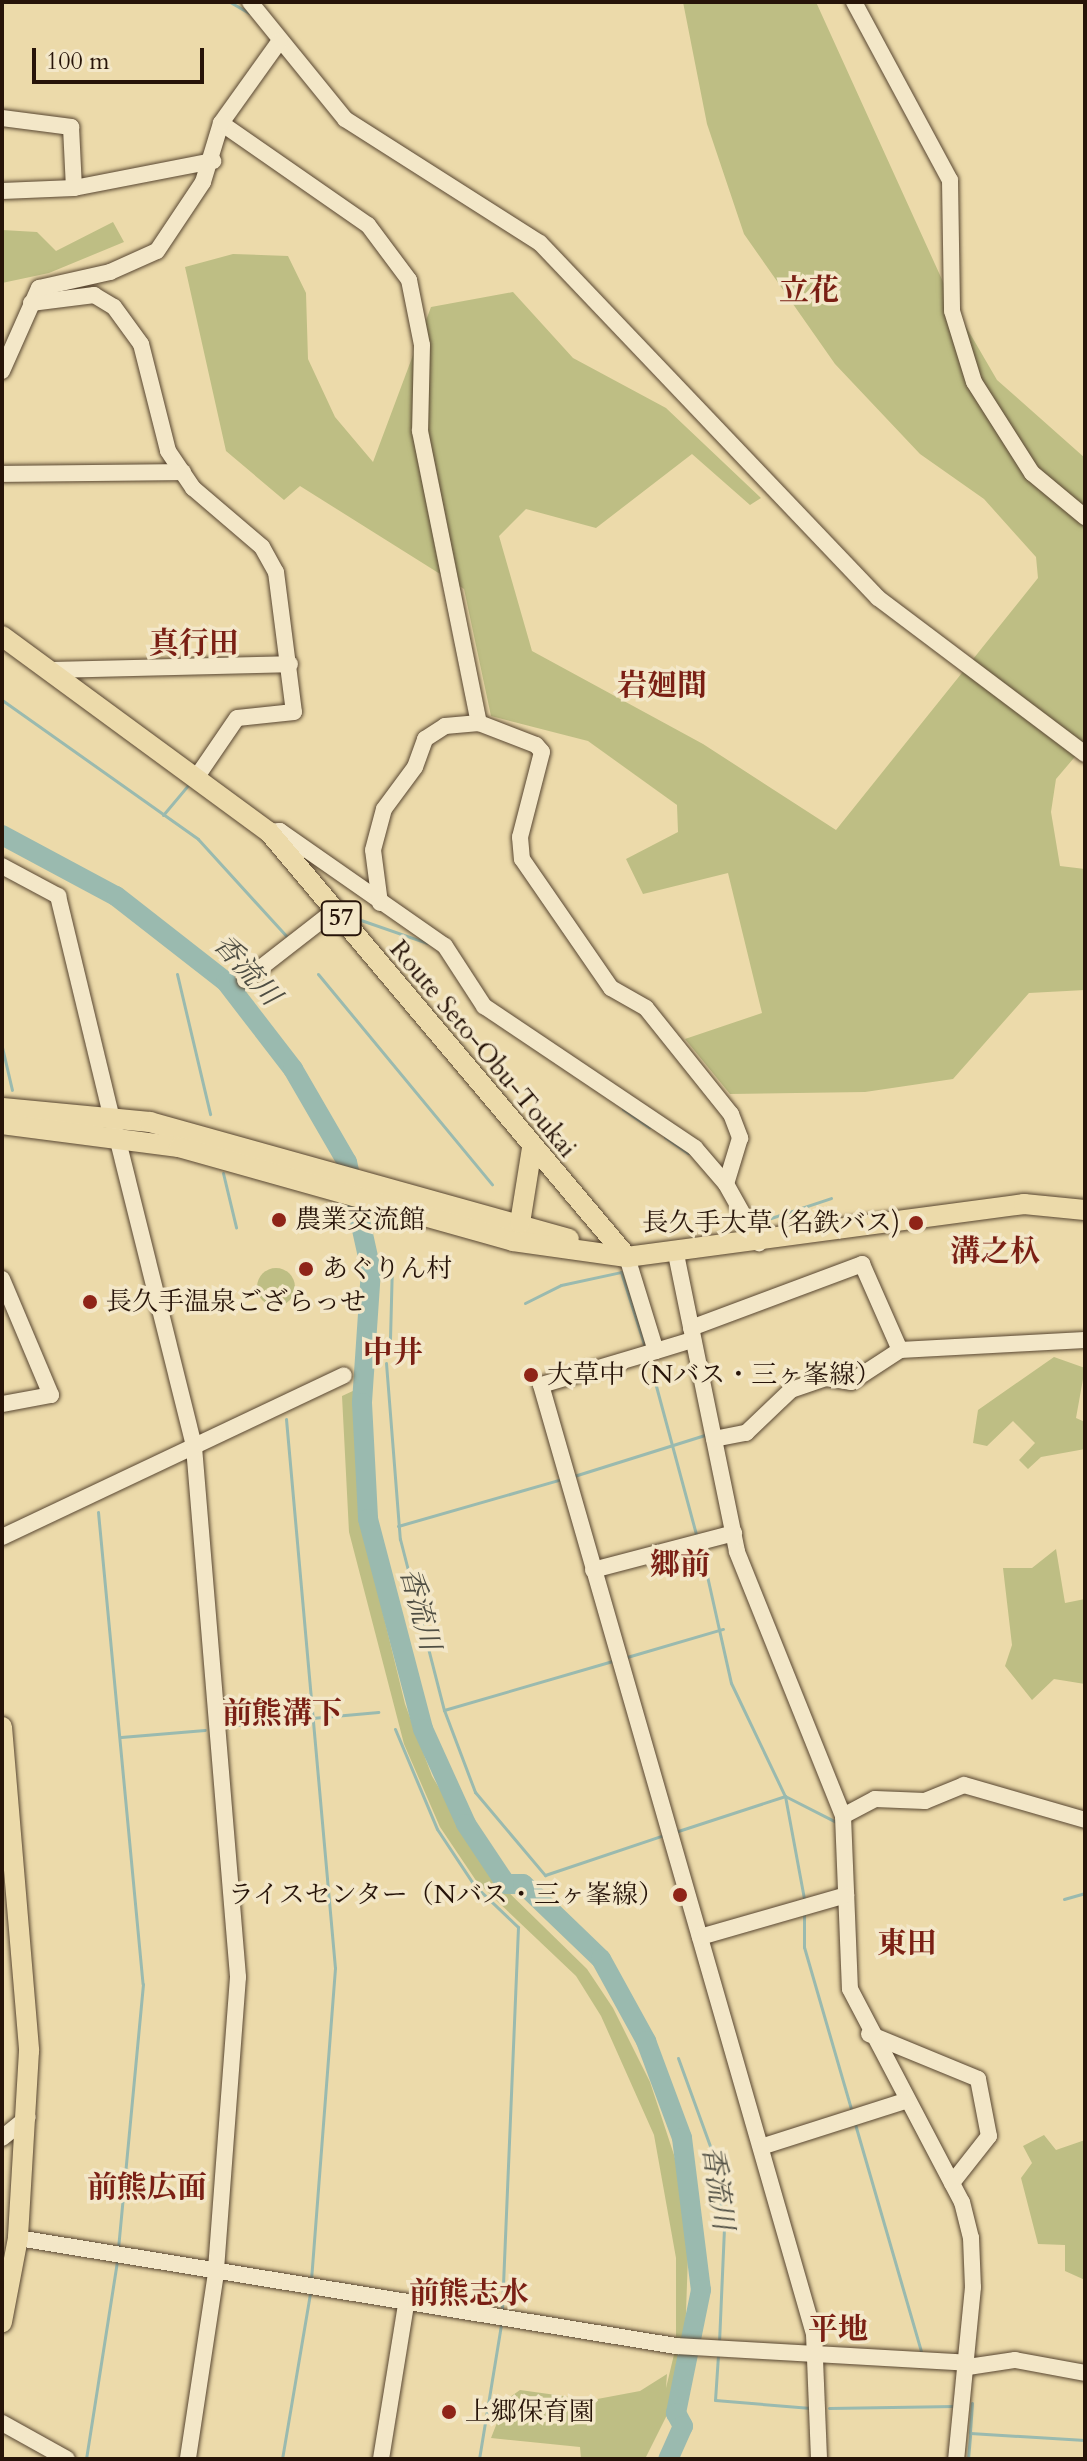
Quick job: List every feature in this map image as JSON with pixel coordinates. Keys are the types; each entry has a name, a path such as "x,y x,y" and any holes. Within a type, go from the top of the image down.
{"main road":[{"name":"Route Seto-Obu-Toukai","path":"2,636 198,775 269,832 532,1148 627,1257"},
{"path":"2,1108 114,1124 335,1175 376,1195 513,1241 627,1257 759,1243 1024,1204 1085,1210"},
{"path":"2,1124 114,1124 344,1197 376,1195 520,1223 627,1257"},
{"path":"520,1223 532,1148"},
{"path":"2,1727 28,2117 18,2238 2,2322"}],"street":[{"path":"250,2 279,42 345,119 540,243 878,598 1085,754"},
{"path":"854,2 950,180 952,311 974,382 1032,473 1085,517"},
{"path":"2,371 39,288 110,272 157,251 213,161 221,123 279,42"},
{"path":"2,118 71,127 74,188"},
{"path":"221,123 368,225 413,290 422,345 420,431 479,723"},
{"path":"2,191 74,188 213,161"},
{"path":"31,303 94,295 114,307 141,344 160,432 183,472 225,522 262,547 276,572 294,712 237,718 198,775"},
{"path":"2,474 183,472"},
{"path":"49,670 290,664"},
{"path":"380,903 373,850 384,809 415,767 425,739 445,726 479,723 542,752 522,826 522,859 611,988 646,1008 731,1114 740,1138 726,1184"},
{"path":"269,832 280,831 453,954 484,1006 695,1148 726,1184 759,1243"},
{"path":"2,866 58,896 194,1447 238,1977 216,2273 188,2459"},
{"path":"245,980 335,910"},
{"path":"676,1254 734,1533 755,1609 843,1816 850,1989 869,2034 952,2183 971,2238 968,2365 957,2458"},
{"path":"627,1257 656,1351"},
{"path":"819,2459 820,2356 541,1385 656,1351 862,1264 900,1350"},
{"path":"2,1279 51,1395 2,1404"},
{"path":"714,1439 746,1433 791,1390 826,1378 851,1382 900,1350 1085,1340"},
{"path":"2,1537 344,1375"},
{"path":"593,1570 734,1533"},
{"path":"843,1816 875,1799 925,1801 964,1785 1085,1820"},
{"path":"700,1937 846,1895"},
{"path":"869,2034 978,2079 989,2136 952,2183"},
{"path":"761,2147 905,2101"},
{"path":"2,2138 28,2117"},
{"path":"18,2238 216,2273 676,2346 968,2365 1015,2360 1085,2373"},
{"path":"381,2459 406,2304"},
{"path":"2,2423 66,2459"}],"green space":[{"path":"683,2 816,2 954,306 997,380 1085,458 1085,745 1056,779 1051,812 1060,866 1085,869 1085,990 1029,993 953,1079 865,1092 730,1094 685,1039 762,1013 728,873 643,894 626,859 678,832 677,805 588,741 491,716 464,589 300,486 284,500 226,451 185,267 233,254 288,256 306,293 308,359 335,417 373,462 431,307 513,292 573,358 666,408 761,498 750,505 692,454 596,528 526,509 499,536 532,651 703,744 836,830 1038,578 1036,557 984,499 920,454 835,364 744,234 707,124"},
{"path":"113,222 124,242 49,273 2,283 2,230 37,232 56,251"},
{"path":"276,1268 290,1273 295,1287 290,1301 276,1306 262,1301 257,1287 262,1273"},
{"path":"1054,1357 1085,1368 1076,1418 1085,1422 1085,1449 1041,1457 1028,1469 1019,1460 1035,1443 1013,1421 987,1446 973,1443 978,1410"},
{"path":"355,1390 363,1531 405,1704 432,1776 490,1874 587,1969 613,2008 650,2082 676,2161 688,2256 685,2340 674,2401 645,2459 581,2459 580,2447 491,2438 506,2400 520,2390 592,2400 640,2391 667,2374 666,2388 676,2346 676,2258 654,2135 601,2016 576,1976 477,1882 440,1827 404,1744 349,1532 342,1396"},
{"path":"1056,1549 1065,1603 1085,1599 1085,1684 1054,1679 1032,1700 1005,1666 1012,1645 1003,1568 1032,1568"},
{"path":"1044,2135 1056,2150 1085,2140 1085,2280 1065,2271 1065,2245 1038,2244 1021,2178 1032,2163 1023,2146"}],"waterway":[{"path":"230,2 249,13"},
{"path":"2,700 198,839 288,938"},
{"path":"163,815 189,784"},
{"name":"香流川","path":"2,835 116,896 226,982 293,1069 347,1162 371,1270 362,1403 368,1519 423,1729 466,1824 506,1884 523,1884 601,1959 646,2041 682,2138 701,2290 676,2413 683,2426 668,2459"},
{"path":"355,918 427,943"},
{"path":"177,974 210,1114"},
{"path":"318,974 492,1184"},
{"path":"236,995 245,987"},
{"path":"2,1047 12,1090"},
{"path":"623,1109 649,1127"},
{"path":"665,1137 688,1153"},
{"path":"223,1173 236,1227"},
{"path":"756,1223 831,1198"},
{"path":"390,1339 392,1260"},
{"path":"525,1303 561,1285 621,1272 644,1344"},
{"path":"649,1360 697,1538"},
{"path":"386,1363 400,1539 444,1710 475,1792 545,1875 664,1835"},
{"path":"286,1419 335,1968 311,2282"},
{"path":"574,1476 705,1435"},
{"path":"398,1526 562,1479"},
{"path":"98,1512 143,1984 118,2250"},
{"path":"701,1549 731,1683 785,1796 804,1899"},
{"path":"627,1657 723,1629"},
{"path":"444,1710 616,1660"},
{"path":"224,1726 378,1712"},
{"path":"395,1729 437,1829 474,1885 518,1927 502,2313"},
{"path":"121,1737 205,1730"},
{"path":"675,1832 785,1796 836,1822"},
{"path":"1064,1899 1085,1893"},
{"path":"804,1915 804,1947 852,2112"},
{"path":"678,2058 714,2157 724,2228 719,2344"},
{"path":"855,2124 921,2351"},
{"path":"86,2459 117,2261"},
{"path":"282,2459 310,2293"},
{"path":"479,2459 501,2325"},
{"path":"718,2355 715,2400 811,2408"},
{"path":"972,2403 970,2433 1085,2440"},
{"path":"829,2408 955,2406"},
{"path":"968,2459 970,2435"}],"place":[{"name":"農業交流館","path":"279,1220"},
{"name":"長久手大草 (名鉄バス)","path":"916,1223"},
{"name":"あぐりん村","path":"306,1269"},
{"name":"長久手温泉ござらっせ","path":"90,1302"},
{"name":"大草中（Nバス・三ヶ峯線）","path":"531,1375"},
{"name":"ライスセンター（Nバス・三ヶ峯線）","path":"680,1895"},
{"name":"上郷保育園","path":"449,2412"}],"district":[{"name":"立花","path":"809,291"},
{"name":"真行田","path":"194,644"},
{"name":"岩廻間","path":"662,686"},
{"name":"溝之杁","path":"995,1252"},
{"name":"中井","path":"393,1353"},
{"name":"郷前","path":"680,1565"},
{"name":"前熊溝下","path":"282,1714"},
{"name":"東田","path":"907,1944"},
{"name":"前熊広面","path":"147,2188"},
{"name":"前熊志水","path":"469,2294"},
{"name":"平地","path":"838,2330"}]}
